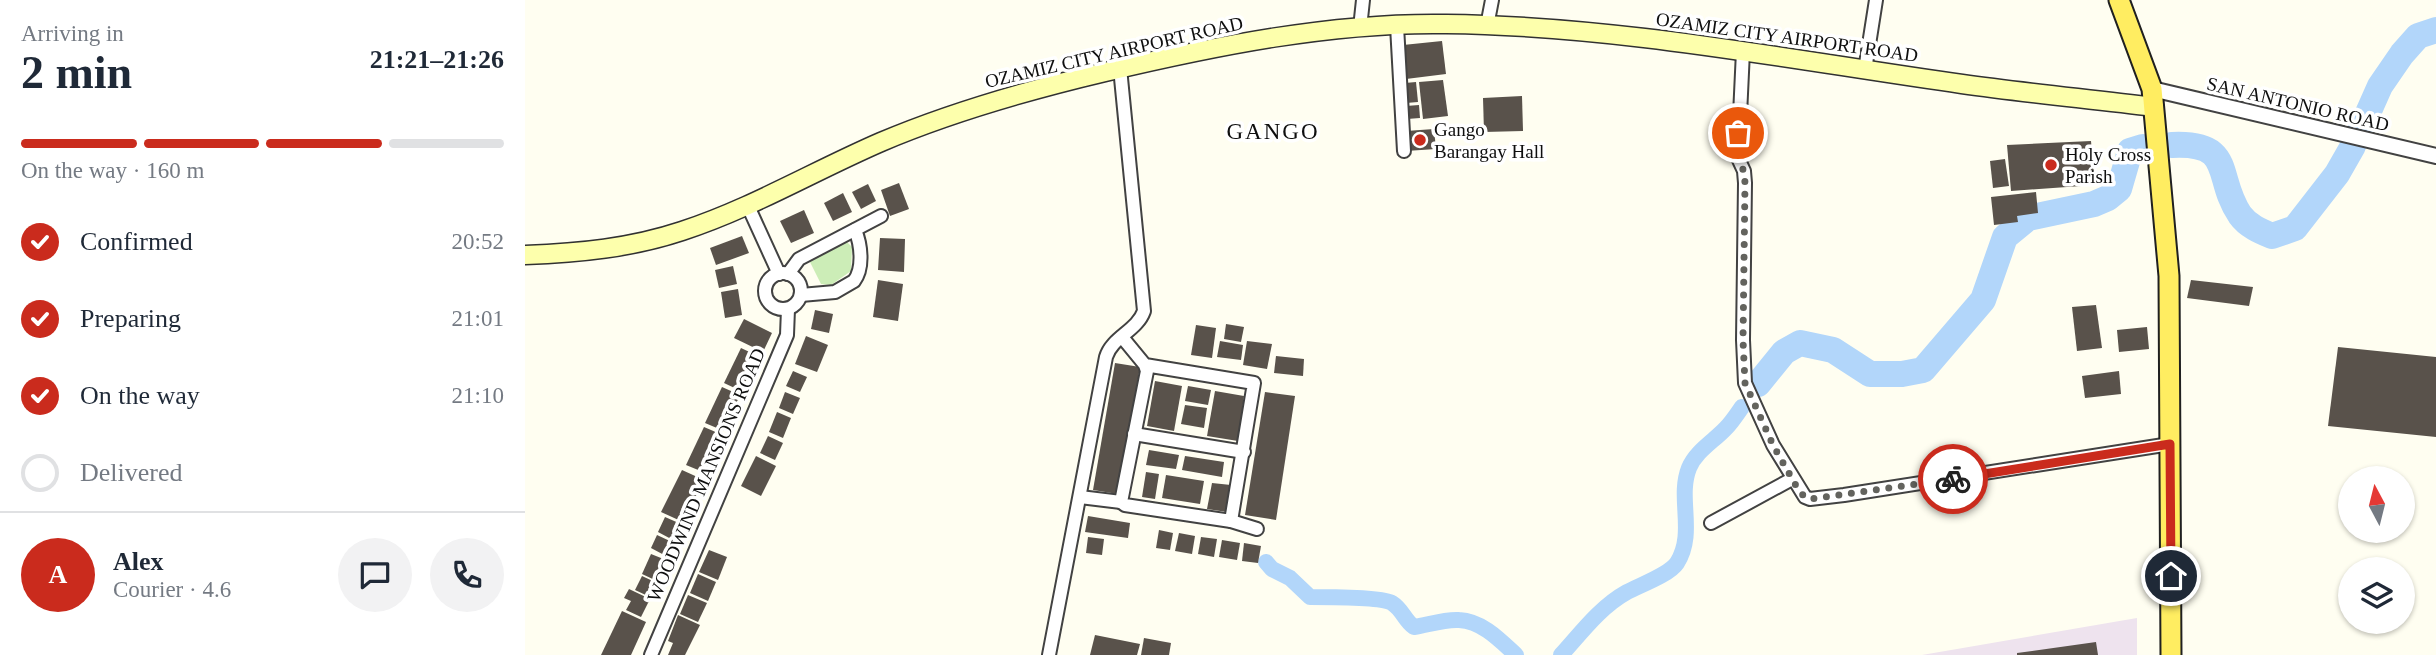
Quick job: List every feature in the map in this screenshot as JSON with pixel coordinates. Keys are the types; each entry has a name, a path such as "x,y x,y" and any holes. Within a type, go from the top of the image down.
{"main road":[{"path":"2119,0 2153,98 2169,276 2171,655"},
{"name":"OZAMIZ CITY AIRPORT ROAD","path":"525,255 582,253 680,232 748,205 879,143 984,103 1120,68 1266,39 1360,28 1442,24 1559,29 1743,51 1966,85 2153,98"}],"street":[{"path":"1360,28 1363,0"},
{"path":"1487,26 1492,0"},
{"path":"1865,70 1876,0"},
{"path":"1397,26 1403,152"},
{"path":"1743,51 1738,158 1744,171 1745,183 1745,383 1773,445 1805,497 1810,499 2003,472 2170,444"},
{"path":"1049,655 1106,357 1111,345 1138,322 1145,311 1120,68"},
{"name":"SAN ANTONIO ROAD","path":"2153,98 2436,156"},
{"path":"748,205 784,274 799,282 801,295 796,304 788,309 773,306 766,293 768,283 784,274 799,259 881,216"},
{"path":"801,295 835,292 855,281 860,267 855,230"},
{"name":"WOODWIND MANSIONS ROAD","path":"651,655 787,335 788,309"},
{"path":"1121,502 1147,371 1122,337"},
{"path":"1145,365 1254,383 1231,521"},
{"path":"1134,434 1244,452"},
{"path":"1711,523 1792,479"},
{"path":"1080,498 1121,502 1125,505 1231,521 1257,529"}],"shaded area":[{"path":"2137,618 2137,655 1922,655"}],"green space":[{"path":"847,242 852,247 851,271 831,285 821,284 809,260"}],"building":[{"path":"1442,41 1446,74 1406,79 1403,45"},
{"path":"1443,80 1448,116 1423,119 1419,82"},
{"path":"1416,82 1418,102 1406,103 1405,83"},
{"path":"1522,96 1523,131 1484,132 1483,98"},
{"path":"1419,105 1420,118 1407,119 1406,106"},
{"name":"Gango Barangay Hall","path":"1434,129 1436,149 1406,151 1406,131"},
{"name":"Holy Cross Parish","path":"2091,141 2095,185 2011,191 2007,145"},
{"path":"2005,159 2009,186 1993,188 1990,161"},
{"path":"899,183 909,209 890,216 881,190"},
{"path":"868,184 876,201 861,209 852,192"},
{"path":"2036,192 2038,213 2017,216 2018,222 1994,225 1991,197"},
{"path":"843,193 852,212 833,221 824,203"},
{"path":"804,210 814,233 791,243 780,221"},
{"path":"742,236 749,253 716,265 710,248"},
{"path":"880,238 905,239 904,272 878,270"},
{"path":"733,266 737,284 719,288 715,270"},
{"path":"878,280 903,284 898,321 873,317"},
{"path":"2191,280 2253,287 2249,306 2187,298"},
{"path":"738,289 742,315 725,318 721,292"},
{"path":"2096,305 2102,348 2077,351 2072,307"},
{"path":"815,310 833,314 829,333 811,329"},
{"path":"744,319 772,333 763,352 734,338"},
{"path":"1226,324 1244,327 1241,342 1224,339"},
{"path":"1196,325 1216,328 1212,358 1191,355"},
{"path":"2147,327 2149,349 2119,352 2117,330"},
{"path":"806,336 828,345 817,372 795,364"},
{"path":"1220,341 1243,345 1241,360 1217,357"},
{"path":"1247,341 1272,344 1267,369 1243,365"},
{"path":"2338,347 2436,357 2436,437 2328,426"},
{"path":"741,348 758,356 741,391 724,383"},
{"path":"1276,356 1304,359 1303,376 1274,373"},
{"path":"1115,363 1140,367 1118,494 1093,490"},
{"path":"793,371 807,377 800,392 786,386"},
{"path":"2119,371 2121,394 2085,398 2082,376"},
{"path":"1155,381 1182,386 1174,431 1147,426"},
{"path":"1188,386 1211,390 1208,405 1185,401"},
{"path":"722,387 740,395 724,431 705,423"},
{"path":"1215,391 1244,396 1238,441 1207,436"},
{"path":"785,392 800,398 793,414 779,408"},
{"path":"1265,392 1295,396 1276,520 1245,515"},
{"path":"1185,405 1207,408 1204,428 1181,424"},
{"path":"777,412 791,418 783,438 769,432"},
{"path":"704,427 725,436 708,474 686,465"},
{"path":"768,436 783,443 775,460 760,453"},
{"path":"1149,450 1179,455 1176,469 1146,465"},
{"path":"756,456 776,466 761,496 741,486"},
{"path":"1185,456 1224,462 1222,477 1182,470"},
{"path":"682,470 704,480 683,522 661,512"},
{"path":"1146,472 1159,474 1155,499 1142,497"},
{"path":"1166,475 1204,481 1200,504 1162,498"},
{"path":"1212,483 1231,485 1227,512 1207,509"},
{"path":"1088,516 1130,523 1128,538 1085,532"},
{"path":"665,517 681,524 673,540 658,532"},
{"path":"1159,530 1173,533 1170,550 1156,548"},
{"path":"1179,533 1195,536 1192,554 1175,551"},
{"path":"657,535 672,542 666,556 651,548"},
{"path":"1088,537 1104,539 1102,555 1086,553"},
{"path":"1201,537 1217,539 1214,557 1198,554"},
{"path":"1222,540 1240,543 1237,560 1219,557"},
{"path":"1244,543 1261,546 1258,563 1242,561"},
{"path":"709,550 727,557 718,580 699,572"},
{"path":"651,554 666,560 657,581 642,574"},
{"path":"698,574 716,582 708,601 690,593"},
{"path":"642,576 657,583 650,597 635,590"},
{"path":"629,589 650,599 641,617 626,610 631,601 624,598"},
{"path":"688,595 707,603 698,622 680,614"},
{"path":"622,611 646,622 631,655 601,655"},
{"path":"678,615 700,625 685,655 668,655 673,643 668,641"},
{"path":"1095,635 1140,644 1137,655 1090,655"},
{"path":"1144,638 1171,643 1169,655 1141,655"},
{"path":"2096,642 2098,655 2017,655 2017,653"}],"waterway":[{"path":"2360,131 2380,86 2402,54 2418,36 2436,30"},
{"path":"2172,145 2206,149 2215,156 2240,215 2250,225 2272,236 2295,228 2337,174 2353,146"},
{"path":"1758,384 1784,352 1800,343 1833,350 1870,374 1902,374 1923,370 1983,300 2005,237 2028,218 2094,204 2108,198 2119,189 2130,151 2143,147"},
{"path":"1561,655 1608,605 1627,592 1668,572 1677,563 1685,540 1685,491 1689,468 1696,456 1728,426 1742,407"},
{"path":"1266,562 1272,569 1290,578 1310,597 1386,601 1396,606 1414,627 1448,620 1467,621 1490,632 1516,655"}],"way so far":[{"path":"1738,133 1738,162 1744,171 1745,183 1745,383 1773,445 1799,491 1810,499 1953,479"}],"place":[{"name":"Gango Barangay Hall","path":"1420,140"},
{"name":"Holy Cross Parish","path":"2051,165"}],"district":[{"name":"GANGO","path":"1273,131"}],"route":[{"path":"1953,479 2170,444 2171,576"}]}
